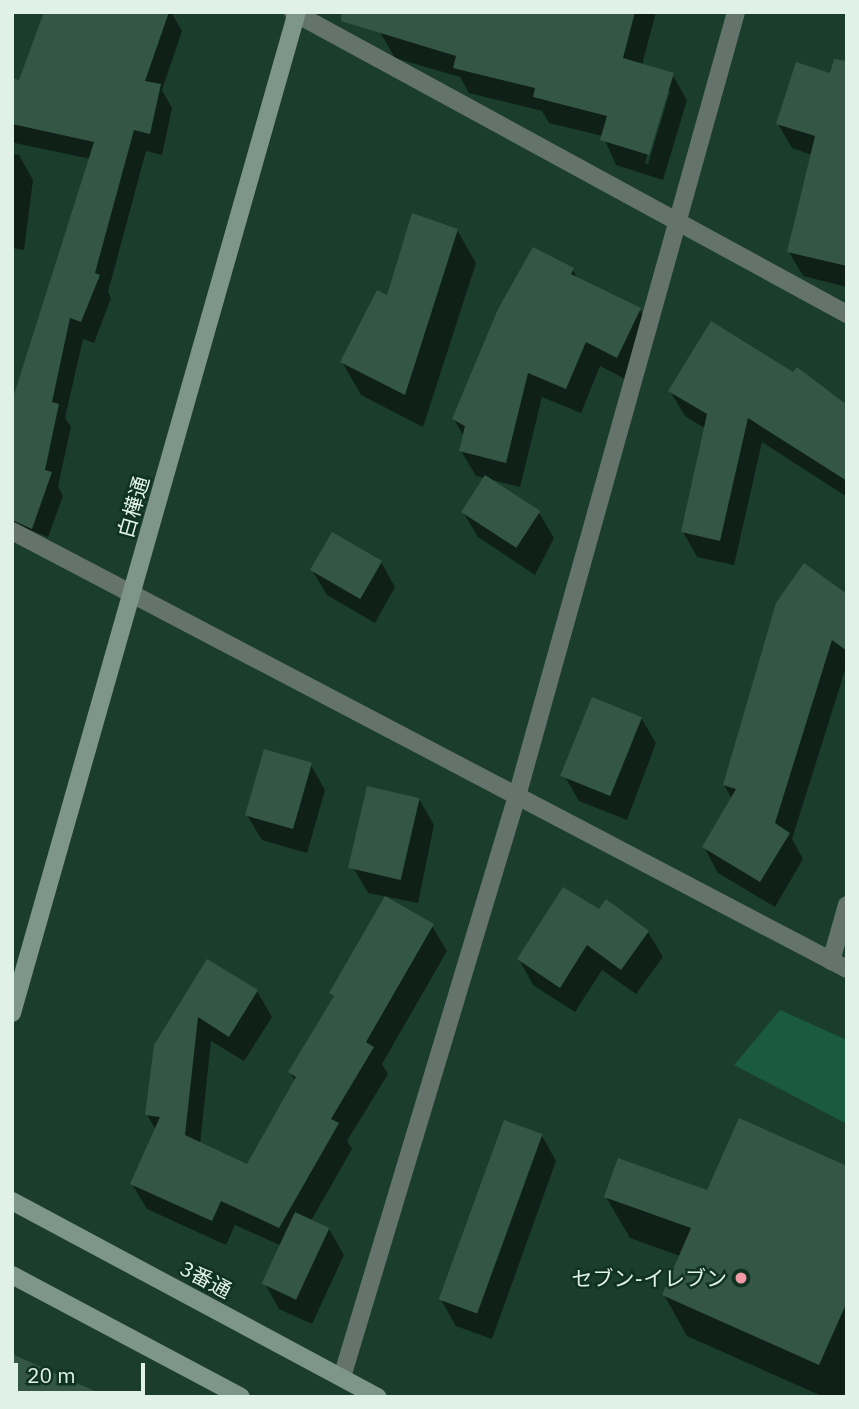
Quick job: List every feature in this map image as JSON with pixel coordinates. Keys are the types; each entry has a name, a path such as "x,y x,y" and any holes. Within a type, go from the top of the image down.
{"street":[{"path":"342,1377 517,796 736,12"},
{"path":"296,13 847,314"},
{"name":"白樺通","path":"12,1013 296,13"},
{"path":"12,531 839,965 847,905"},
{"name":"3番通","path":"12,1200 378,1397"},
{"path":"12,1275 241,1397"}],"green space":[{"path":"780,1010 847,1040 847,1124 734,1065"}],"building":[{"path":"44,12 169,12 145,81 161,84 150,134 134,130 95,273 100,275 81,322 70,318 52,402 59,404 45,470 52,472 32,529 12,520 12,401 94,142 12,124 12,78 19,80"},
{"path":"342,12 635,12 623,58 674,73 649,155 600,140 607,116 533,97 535,88 453,68 456,56 341,21"},
{"path":"834,59 847,61 847,266 787,252 815,136 776,124 796,62 830,73"},
{"path":"412,213 458,229 405,395 340,362 377,290 387,295"},
{"path":"533,247 574,268 571,274 641,308 617,358 586,342 566,389 528,373 506,463 459,451 465,426 452,419 498,309"},
{"path":"711,321 793,372 797,367 847,405 847,481 748,418 720,541 681,532 707,414 668,391"},
{"path":"485,475 540,511 516,548 461,512"},
{"path":"332,532 382,561 360,599 310,570"},
{"path":"804,563 847,594 847,651 832,640 775,823 790,833 760,882 702,847 736,789 723,785 776,603"},
{"path":"592,697 642,717 610,796 560,776"},
{"path":"264,749 312,763 293,829 245,815"},
{"path":"367,786 420,798 401,880 348,868"},
{"path":"563,887 599,909 606,899 649,931 621,970 587,945 560,988 517,959"},
{"path":"385,896 434,924 366,1042 374,1047 331,1119 339,1123 279,1228 221,1201 212,1221 130,1184 160,1117 145,1115 154,1045 207,959 258,990 229,1037 198,1017 185,1135 247,1164 296,1077 288,1072 334,996 329,993"},
{"path":"739,1118 847,1166 847,1302 819,1365 662,1295 691,1228 604,1197 618,1158 707,1190"},
{"path":"504,1120 543,1134 477,1314 439,1299"},
{"path":"295,1212 329,1228 296,1300 262,1284"},
{"path":"12,1354 108,1397 12,1397"}],"place":[{"name":"セブン-イレブン","path":"741,1278"}]}
